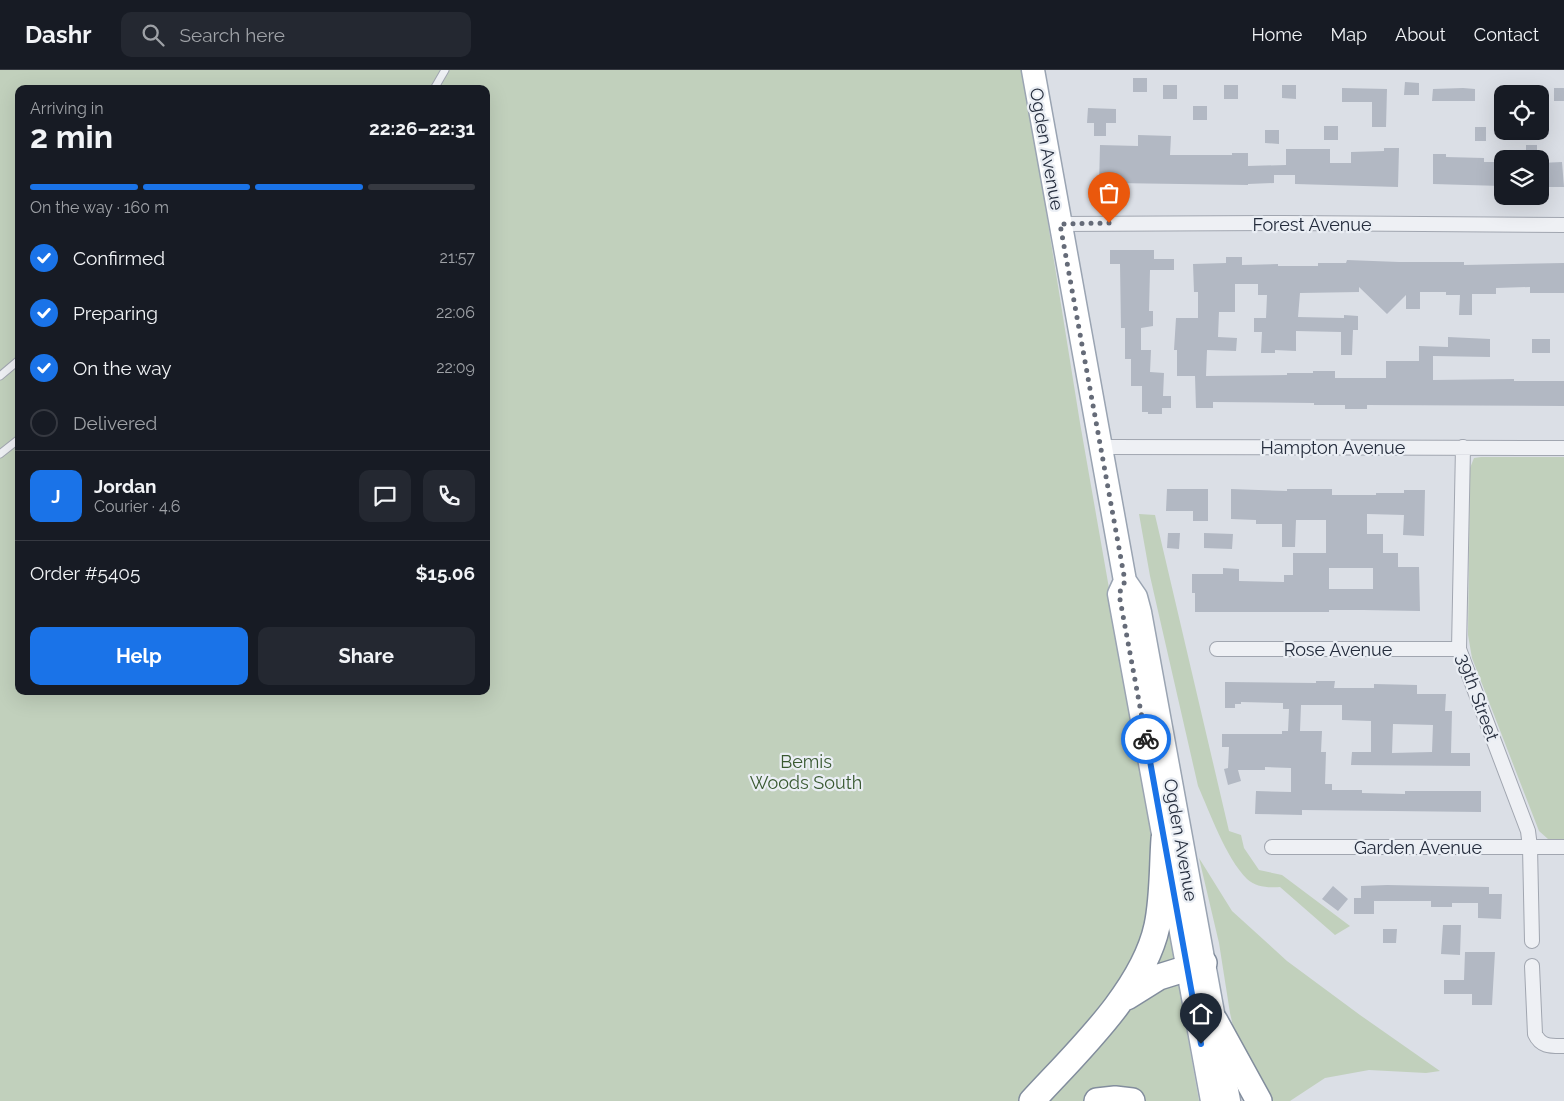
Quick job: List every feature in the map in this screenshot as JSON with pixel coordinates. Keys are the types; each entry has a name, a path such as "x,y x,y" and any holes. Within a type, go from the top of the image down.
{"highway":[{"path":"1032,1101 1118,1003 1137,976 1146,958 1157,927 1164,839"},
{"path":"1118,1003 1157,978 1196,965"},
{"path":"1215,1021 1259,1101"},
{"path":"1097,1101 1115,1099 1132,1101"}],"main road":[{"name":"Ogden Avenue","path":"1033,70 1125,581 1136,597 1196,965 1212,1101"},
{"name":"Ogden Avenue","path":"1125,581 1119,594 1164,839 1196,965 1215,1021 1229,1101"}],"street":[{"name":"Forest Avenue","path":"1060,224 1564,225"},
{"name":"Hampton Avenue","path":"1102,447 1564,448"},
{"name":"39th Street","path":"1463,447 1460,649 1528,831 1532,941"},
{"name":"Rose Avenue","path":"1216,649 1460,649"},
{"name":"Garden Avenue","path":"1272,847 1564,847"},
{"path":"1532,966 1533,1026 1538,1040 1551,1046 1564,1046"}],"lane":[{"path":"436,85 445,70"},
{"path":"0,376 15,363"},
{"path":"0,454 15,442"}],"green space":[{"name":"Bemis Woods South","path":"0,70 1021,70 1042,186 1080,423 1199,1101 0,1101"},
{"path":"1564,457 1564,839 1548,839 1539,831 1472,658 1468,635 1470,468 1474,458"},
{"path":"1139,514 1155,515 1229,831 1241,835 1244,848 1259,870 1282,875 1350,926 1335,935 1280,887 1262,886 1250,882 1239,870 1219,835 1198,786 1150,576"},
{"path":"1199,858 1232,911 1287,961 1440,1071 1426,1073 1369,1070 1325,1078 1290,1101 1250,1101 1230,1013 1219,943"}],"building":[{"path":"1133,78 1147,78 1147,92 1133,92"},
{"path":"1405,82 1419,83 1419,95 1404,95"},
{"path":"1163,85 1177,85 1177,99 1163,99"},
{"path":"1224,85 1238,85 1238,99 1224,99"},
{"path":"1282,85 1296,85 1296,99 1282,98"},
{"path":"1342,88 1387,89 1386,127 1372,127 1372,102 1342,102"},
{"path":"1554,88 1564,88 1564,101 1554,101"},
{"path":"1433,89 1475,89 1475,101 1432,101"},
{"path":"1193,106 1207,106 1207,120 1193,120"},
{"path":"1088,108 1116,109 1116,123 1106,123 1106,136 1094,136 1094,123 1087,123"},
{"path":"1324,126 1338,126 1338,140 1324,140"},
{"path":"1475,127 1486,127 1486,141 1475,141"},
{"path":"1265,130 1279,130 1279,144 1265,143"},
{"path":"1138,135 1171,136 1170,155 1232,155 1232,153 1248,153 1248,166 1286,165 1286,149 1330,149 1330,163 1351,163 1351,152 1384,151 1384,148 1399,148 1398,187 1295,184 1295,175 1274,175 1274,183 1248,185 1114,183 1114,186 1099,186 1100,145 1138,146"},
{"path":"1526,145 1537,145 1537,150 1526,150"},
{"path":"1433,154 1446,154 1446,157 1484,158 1484,162 1494,162 1494,186 1433,184"},
{"path":"1562,162 1564,187 1549,187 1549,163"},
{"path":"1110,250 1154,250 1154,259 1174,259 1174,270 1150,270 1149,311 1153,311 1153,326 1141,328 1141,350 1151,350 1150,372 1164,373 1163,396 1171,396 1171,408 1162,408 1162,414 1142,412 1142,386 1131,386 1131,359 1125,359 1125,328 1121,328 1120,264 1110,264"},
{"path":"1226,257 1242,257 1242,265 1278,264 1278,266 1318,266 1318,263 1346,263 1347,260 1464,262 1464,265 1564,263 1564,293 1530,293 1530,287 1496,288 1496,294 1472,294 1472,315 1459,315 1460,295 1446,295 1446,292 1420,292 1420,309 1406,309 1406,295 1387,314 1359,287 1359,292 1300,293 1298,317 1344,318 1344,315 1358,316 1358,330 1353,330 1352,355 1341,355 1341,332 1296,331 1296,351 1275,350 1275,353 1261,353 1262,332 1254,332 1254,318 1266,318 1267,295 1258,295 1258,284 1235,284 1235,312 1219,312 1218,337 1237,338 1236,351 1207,350 1206,376 1287,375 1287,373 1335,371 1335,378 1386,378 1386,361 1419,361 1419,346 1448,347 1448,337 1490,339 1490,357 1433,356 1433,380 1514,379 1514,381 1564,381 1564,406 1367,405 1367,409 1345,409 1345,405 1314,405 1314,403 1213,402 1213,408 1196,408 1195,376 1177,376 1177,350 1174,350 1176,318 1198,318 1198,292 1194,292 1193,264 1226,263"},
{"path":"1532,339 1550,339 1550,353 1532,353"},
{"path":"1167,489 1208,489 1208,521 1193,521 1193,511 1166,511"},
{"path":"1231,489 1287,491 1287,489 1332,489 1332,495 1376,495 1376,493 1404,493 1404,490 1425,490 1424,536 1403,535 1404,515 1367,514 1367,534 1383,534 1383,553 1398,553 1398,567 1419,567 1420,611 1195,612 1192,574 1223,574 1223,568 1239,569 1239,581 1284,582 1284,575 1293,575 1293,553 1326,553 1326,520 1296,520 1295,547 1282,547 1282,524 1256,524 1256,520 1231,519","holes":["1329,568 1373,568 1373,589 1329,589"]},
{"path":"1168,533 1180,533 1179,549 1167,548"},
{"path":"1204,533 1233,534 1232,549 1204,548"},
{"path":"1316,681 1335,681 1334,688 1374,688 1374,684 1417,685 1417,694 1446,694 1445,711 1452,711 1451,753 1470,753 1470,766 1351,765 1352,752 1371,752 1371,721 1342,720 1342,705 1301,705 1300,731 1322,731 1321,752 1326,752 1325,784 1332,784 1332,790 1362,790 1362,793 1405,794 1405,791 1481,791 1481,812 1302,810 1302,815 1255,814 1256,791 1291,792 1291,768 1265,767 1265,770 1238,770 1241,781 1228,785 1224,769 1228,768 1229,747 1222,747 1222,734 1282,734 1282,731 1288,731 1289,709 1283,709 1283,703 1241,702 1241,704 1235,704 1235,708 1225,708 1225,682 1316,683","holes":["1393,724 1433,725 1432,752 1392,753"]},
{"path":"1333,886 1348,899 1338,911 1322,899"},
{"path":"1361,886 1489,887 1489,894 1502,894 1501,919 1478,918 1478,903 1452,903 1452,907 1431,907 1431,901 1374,901 1374,914 1354,914 1354,898 1361,898"},
{"path":"1443,925 1461,925 1460,955 1441,954"},
{"path":"1383,929 1397,929 1396,943 1383,943"},
{"path":"1465,952 1495,952 1492,1005 1472,1005 1472,994 1444,994 1444,980 1464,980"}],"way so far":[{"path":"1109,223 1060,224 1125,581 1119,594 1146,739"}],"route":[{"path":"1146,739 1201,1044"}]}
